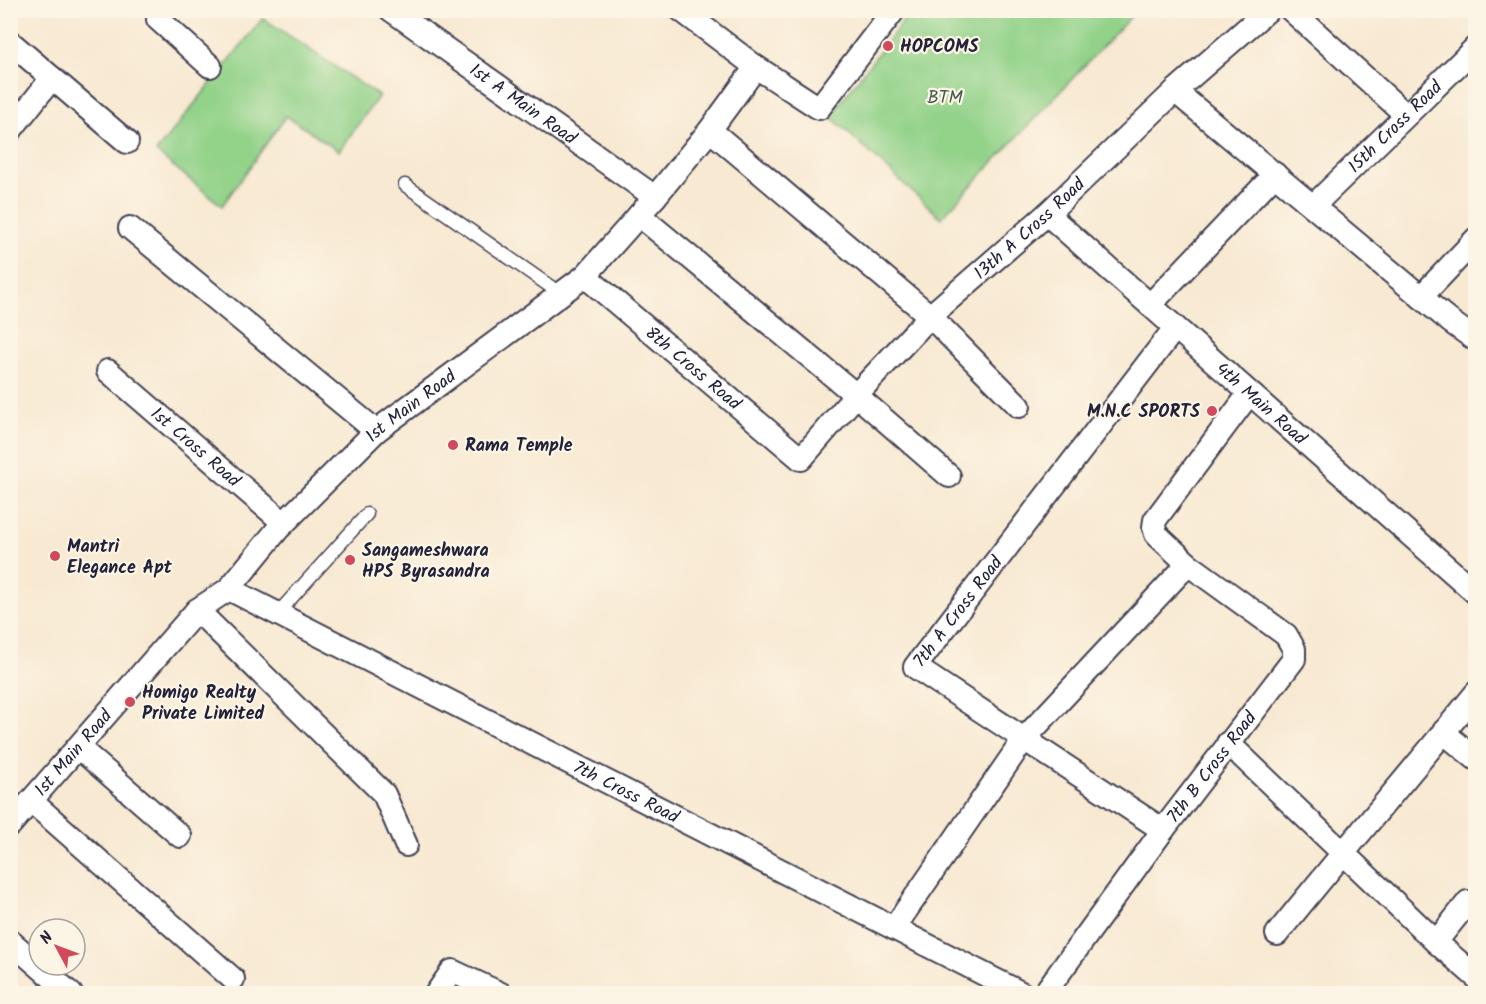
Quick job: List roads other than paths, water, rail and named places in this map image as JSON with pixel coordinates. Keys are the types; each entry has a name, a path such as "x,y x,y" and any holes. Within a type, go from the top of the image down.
{"street":[{"name":"1st A Main Road","path":"391,10 655,197"},
{"path":"681,10 756,67 819,108 894,10"},
{"name":"13th A Cross Road","path":"801,459 856,395 930,316 1047,214 1175,91 1268,10"},
{"path":"1291,10 1406,115"},
{"path":"157,13 210,66"},
{"path":"10,42 127,142"},
{"name":"15th Cross Road","path":"1313,206 1476,47"},
{"name":"1st Main Road","path":"10,825 197,610 229,589 278,529 376,431 585,276 710,130 756,67"},
{"path":"10,131 52,78"},
{"path":"1175,91 1451,322 1476,340"},
{"path":"710,130 930,316 1019,406"},
{"path":"1150,305 1275,174"},
{"name":"4th Main Road","path":"1047,214 1476,593"},
{"path":"639,215 856,395 949,476"},
{"path":"130,228 376,431"},
{"path":"1421,297 1476,239"},
{"name":"8th Cross Road","path":"585,276 801,459"},
{"name":"7th A Cross Road","path":"1024,739 915,668 1175,328"},
{"name":"1st Cross Road","path":"108,371 284,523"},
{"name":"7th B Cross Road","path":"1044,993 1228,743 1294,659 1294,649 1286,635 1188,564 1156,534 1154,528 1155,520 1249,394"},
{"path":"894,928 1024,739 1188,564"},
{"name":"7th Cross Road","path":"229,589 1023,993"},
{"path":"197,610 384,794 406,844"},
{"path":"1277,934 1476,693"},
{"path":"1443,732 1476,759"},
{"path":"1024,739 1163,830"},
{"path":"1228,743 1436,942 1476,977"},
{"path":"78,747 180,836"},
{"path":"31,801 233,979"},
{"path":"1436,942 1468,902"},
{"path":"10,940 71,993"},
{"path":"436,993 452,971 501,993"}],"lane":[{"path":"405,185 561,294"},
{"path":"277,614 367,514"}],"place":[{"name":"HOPCOMS","path":"888,46"},
{"name":"M.N.C SPORTS","path":"1212,411"},
{"name":"Rama Temple","path":"453,445"},
{"name":"Mantri Elegance Apt","path":"55,556"},
{"name":"Sangameshwara HPS Byrasandra","path":"350,560"},
{"name":"Homigo Realty Private Limited","path":"130,702"}],"park label":[{"name":"BTM","path":"945,97"}]}
